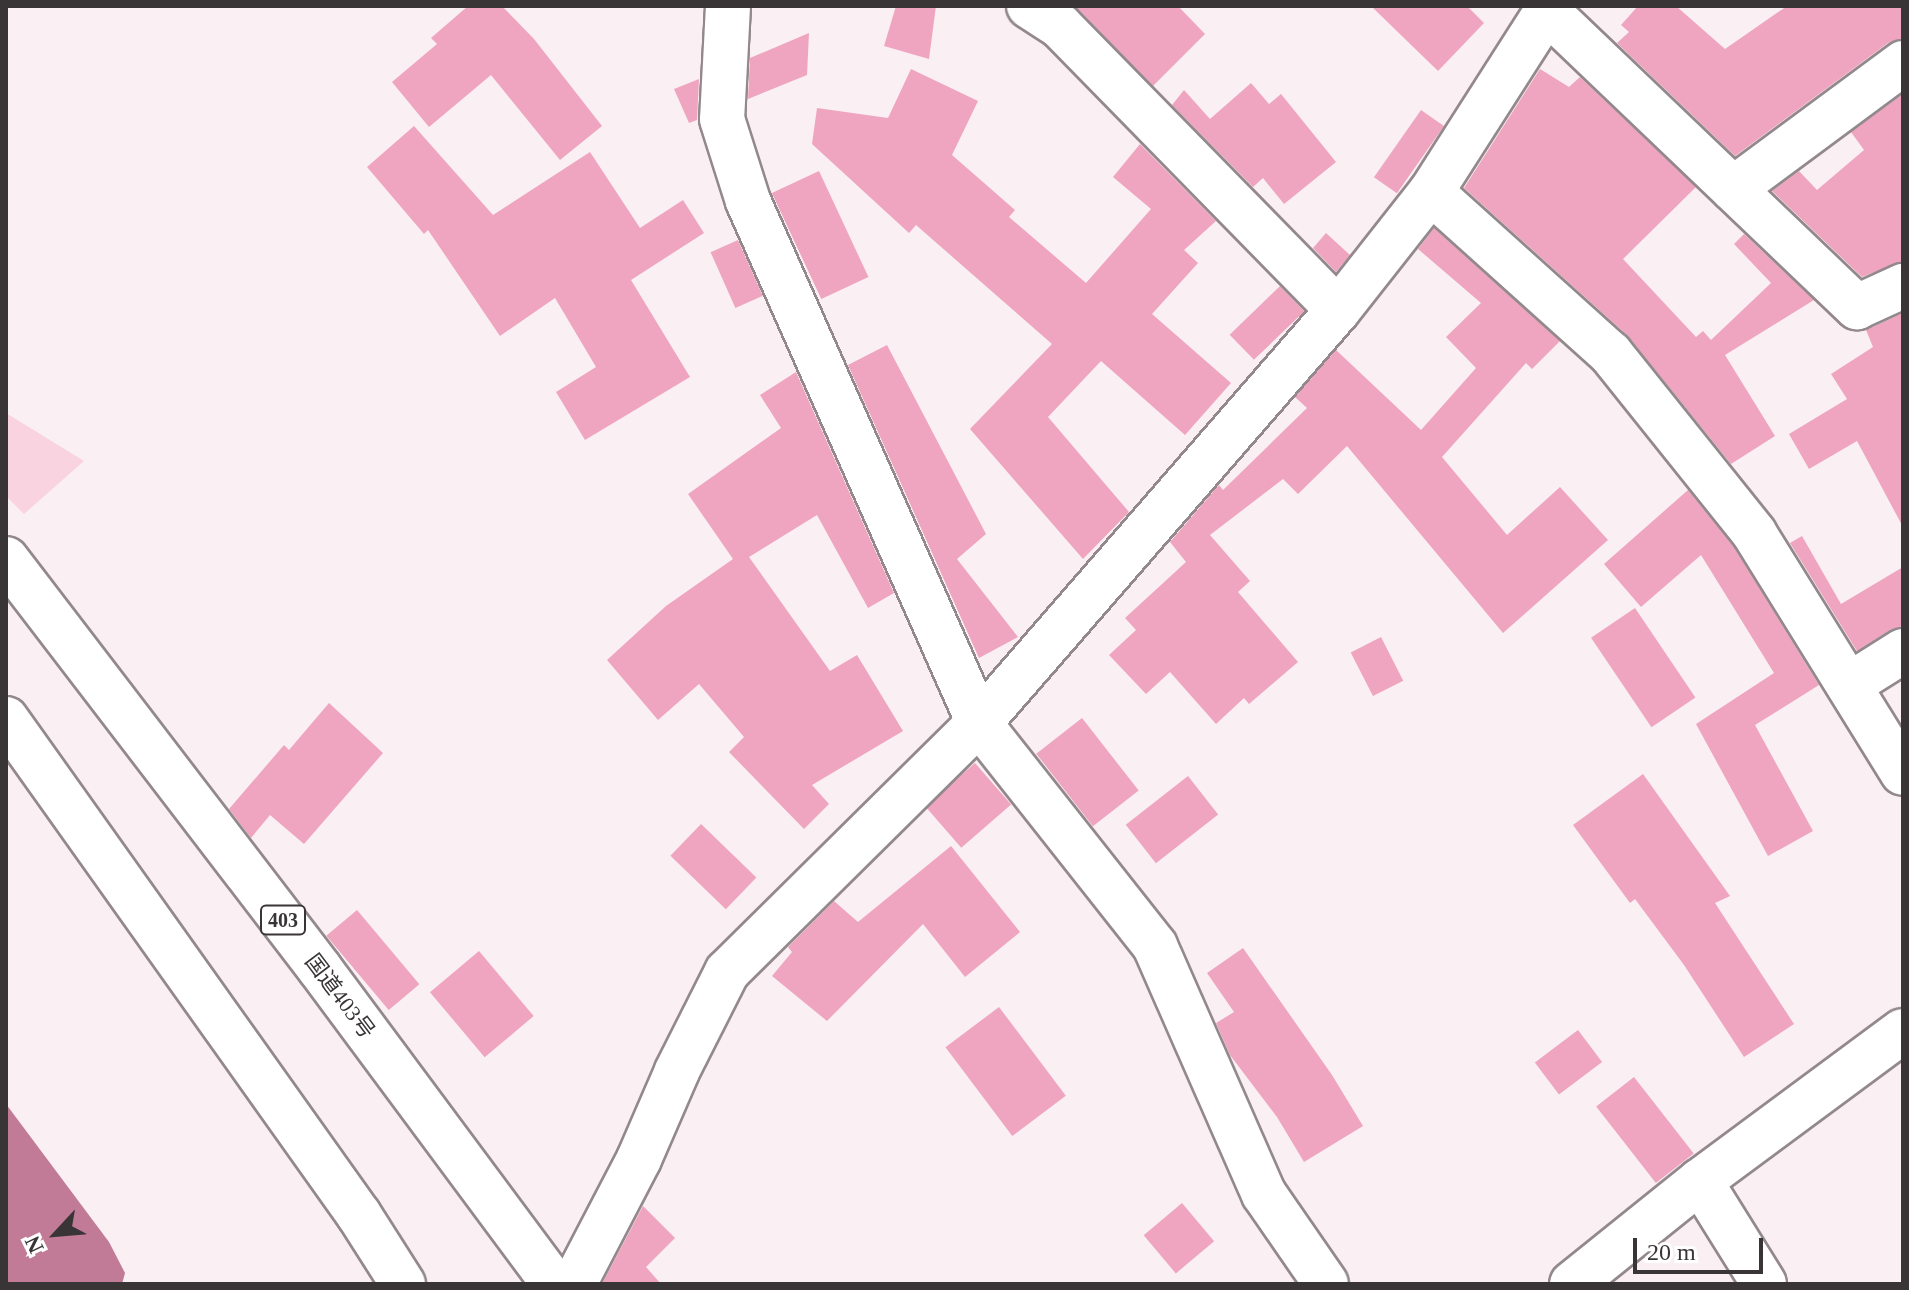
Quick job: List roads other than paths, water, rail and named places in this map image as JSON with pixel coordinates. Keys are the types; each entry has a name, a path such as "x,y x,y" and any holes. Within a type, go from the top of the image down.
{"main road":[{"path":"728,6 722,119 748,201 979,723 1155,946 1264,1194 1326,1284"},
{"path":"1029,6 1060,26 1338,310"},
{"path":"574,1284 639,1159 677,1071 727,972 979,723 1338,310 1431,192 1549,9 1857,307 1903,286"},
{"path":"1733,189 1903,63"},
{"path":"1431,192 1610,353 1754,533 1903,773"},
{"name":"国道403号","path":"6,559 320,969 554,1284"},
{"path":"1849,685 1903,651"},
{"path":"6,719 359,1215 403,1284"},
{"path":"1572,1284 1700,1181 1903,1031"},
{"path":"1700,1181 1764,1284"}]}
